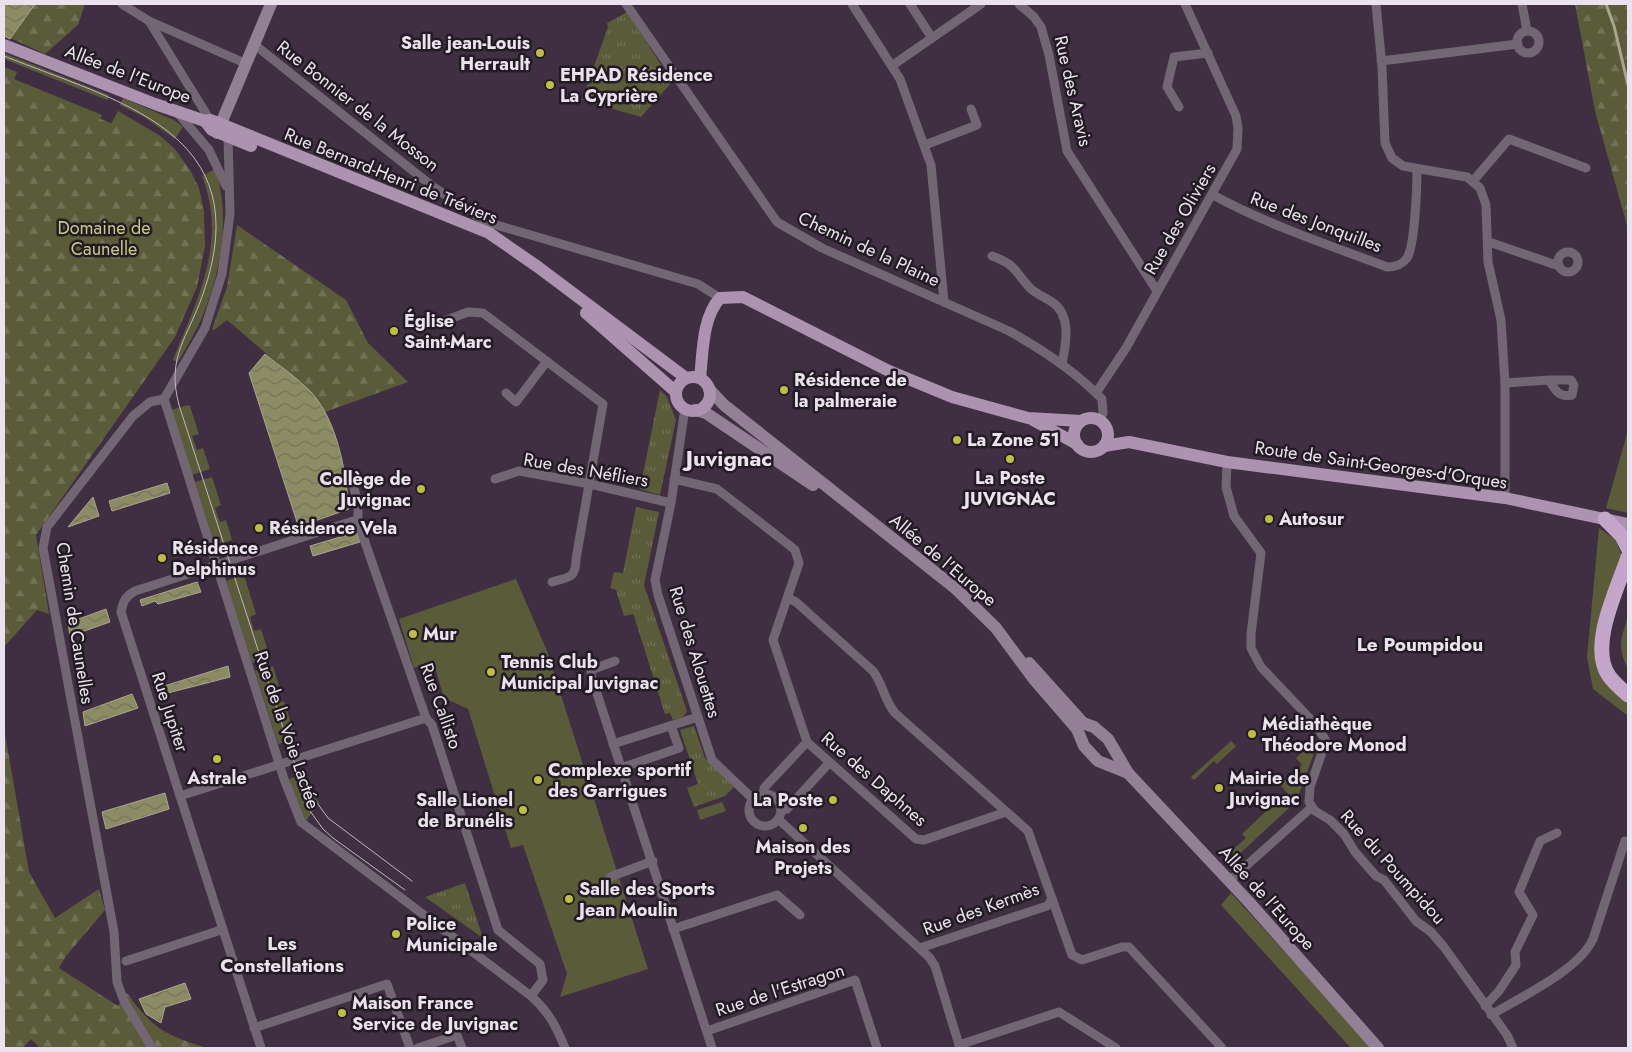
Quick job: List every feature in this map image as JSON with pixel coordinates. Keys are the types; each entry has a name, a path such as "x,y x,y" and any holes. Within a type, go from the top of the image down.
{"highway":[{"path":"1605,519 1622,536 1628,548"},
{"path":"1628,557 1604,630 1602,648 1602,657 1608,675 1628,695"},
{"path":"1628,583 1616,620 1610,653 1614,668 1628,683"}],"main road":[{"name":"Allée de l'Europe","path":"4,45 216,127"},
{"name":"Rue Bernard-Henri de Tréviers","path":"216,127 489,233 538,266 686,378"},
{"name":"Rue Bernard-Henri de Tréviers","path":"216,127 489,241 573,302 676,392"},
{"path":"700,378 686,378 679,384 676,392 678,402 690,409 705,405 708,400 709,389 700,378 709,315 720,298 743,297 922,386 965,402 1028,418 1081,421 1089,418 1103,424 1108,438 1104,446 1094,451 1088,451 1028,418"},
{"path":"1077,444 1075,430 1081,421"},
{"name":"Route de Saint-Georges-d'Orques","path":"1103,424 1129,442"},
{"name":"Route de Saint-Georges-d'Orques","path":"1104,446 1129,442 1227,462 1505,498 1628,524"}],"street":[{"path":"122,4 149,21 247,64"},
{"path":"209,150 216,127 247,64 271,4"},
{"name":"Chemin de la Plaine","path":"626,4 777,222 822,248 1009,331 1062,364 1096,393"},
{"path":"852,4 893,65 906,93 934,177 944,302"},
{"path":"910,4 932,38"},
{"path":"893,65 981,4"},
{"name":"Rue des Aravis","path":"1019,4 1034,17 1041,27 1049,55 1067,151 1156,291"},
{"name":"Rue des Oliviers","path":"1096,393 1126,348 1156,291 1234,158 1239,138 1236,116 1185,4"},
{"path":"1376,4 1382,61 1385,143 1392,158 1403,166 1461,175 1473,181 1480,188 1486,205 1489,242 1488,262 1501,320 1505,383 1505,498"},
{"path":"1522,4 1527,31"},
{"path":"149,21 216,127 229,194 229,224 222,274 215,299 204,328 164,399"},
{"path":"1527,31 1537,35 1538,46 1533,52 1526,52 1518,44 1520,34 1527,31"},
{"path":"1382,61 1518,44"},
{"name":"Rue Bonnier de la Mosson","path":"255,45 417,174 486,222 698,284 720,298"},
{"path":"1179,107 1167,87 1174,57 1208,53"},
{"path":"924,145 977,125 971,109"},
{"path":"176,111 209,150 229,194"},
{"path":"1473,181 1509,139 1586,168"},
{"name":"Rue des Jonquilles","path":"1213,195 1243,212 1388,267 1395,267 1402,264 1410,252 1417,169"},
{"path":"1489,242 1559,266"},
{"path":"992,256 1009,262 1030,288 1054,304 1061,314 1065,324 1067,341 1062,364"},
{"path":"436,324 468,312 483,313 603,404 575,573 552,582"},
{"path":"506,394 516,402 547,361"},
{"path":"1505,383 1548,380"},
{"name":"Allée de l'Europe","path":"709,389 724,405 829,487 846,504 955,588 996,628 1012,648 1038,671 1084,723 1084,746 1098,761 1128,773"},
{"path":"1096,393 1104,404 1103,424"},
{"name":"Rue de la Voie Lactée","path":"164,399 296,812 308,829 531,996 546,1010 555,1022 565,1048"},
{"name":"Chemin de Caunelles","path":"152,1048 124,1001 117,982 114,932 43,548 47,527 134,416 150,402 164,399"},
{"name":"Allée de l'Europe","path":"690,409 706,413 824,493 846,504"},
{"name":"Rue des Alouettes","path":"690,409 674,479 655,580 658,595 712,760 754,799"},
{"path":"1227,462 1226,488 1234,516 1261,553 1251,648 1261,666 1316,725 1326,741 1310,787 1309,802 1312,807 1229,881"},
{"name":"Rue des Néfliers","path":"496,479 519,471 590,484 671,503"},
{"name":"Rue des Daphnes","path":"674,479 717,489 795,550 799,563 773,640 807,742 916,839 924,840 1006,812"},
{"name":"Rue Callisto","path":"352,480 358,504 358,522 426,718 432,725 498,930 540,964 543,980 531,996"},
{"path":"217,565 353,521 358,522"},
{"name":"Rue Jupiter","path":"217,565 136,590 127,595 122,602 121,612 260,1048"},
{"path":"788,598 796,602 873,671 879,680 885,700 895,713 1006,812 1031,837 1072,955 1082,960 1122,947 1128,947 1222,1048"},
{"path":"615,661 595,667 591,670 591,675 653,861 712,1048"},
{"path":"613,744 698,717"},
{"path":"180,796 426,718"},
{"path":"621,768 679,748 671,726"},
{"name":"Allée de l'Europe","path":"1084,731 1108,739 1128,773 1229,881 1378,1048"},
{"path":"764,794 764,788 807,742"},
{"path":"1106,764 1111,762 1116,754"},
{"path":"781,810 787,809 829,763"},
{"path":"764,794 777,799 781,810 778,820 764,826 755,823 749,814 754,799 764,794"},
{"name":"Rue du Poumpidou","path":"1312,807 1334,823 1376,876 1384,880 1416,921 1431,932 1444,947 1507,1036 1513,1048"},
{"path":"778,820 920,948 934,966 960,1047 1059,1012 1116,1048"},
{"path":"1485,1006 1500,991 1516,965 1515,952 1533,914 1519,892 1540,841 1558,833"},
{"path":"1491,1015 1542,985 1585,953 1593,939 1625,841"},
{"path":"610,877 653,861"},
{"path":"673,929 777,895 800,915"},
{"name":"Rue des Kermès","path":"920,948 1047,906 1052,899"},
{"path":"126,961 221,930"},
{"name":"Rue de l'Estragon","path":"707,1031 855,980 877,1048"},
{"path":"254,1028 386,984 410,1048"},
{"path":"418,1048 457,1035 462,1048"}],"green space":[{"path":"4,4 85,4 78,25 45,54 4,35"},
{"path":"1575,4 1628,4 1628,229 1595,111"},
{"path":"627,12 672,82 641,117 582,100 608,27 607,23"},
{"path":"4,53 109,95 107,100 4,59"},
{"name":"Domaine de Caunelle","path":"4,67 17,72 12,84 174,148 190,170 199,188 204,211 205,246 197,287 175,337 36,535 49,614 37,610 4,647"},
{"path":"14,79 102,115 100,120 111,124 118,111 159,135 174,148 112,126 12,84"},
{"path":"123,98 174,120 183,127 175,139 144,117 120,105"},
{"path":"215,169 223,207 223,227 218,268 199,324 178,362 173,360 200,293 211,248 212,224 209,201 202,176"},
{"path":"237,225 346,300 368,343 408,382 325,412 310,391 227,320 214,330 212,329 227,287"},
{"path":"660,390 667,397 676,420 660,495 640,489"},
{"path":"190,406 199,434 192,436 197,450 203,448 210,469 192,475 171,410"},
{"path":"1628,430 1628,513 1606,508"},
{"path":"212,477 221,505 215,508 220,522 226,520 232,540 215,546 195,482"},
{"path":"636,507 659,512 644,585 687,711 684,716 673,720 670,713 665,714 634,616 633,614 624,616 616,590 610,588 614,572 623,573"},
{"path":"1599,528 1616,540 1622,556 1596,649 1628,701 1628,716 1593,689 1587,657"},
{"path":"244,575 256,614 250,617 254,631 261,629 270,658 252,663 226,581"},
{"name":"Complexe sportif des Garrigues","path":"516,579 547,651 648,969 560,997 567,974 523,845 511,848 468,709 444,698 433,661 414,668 399,619"},
{"path":"1628,616 1628,668 1622,654 1621,642"},
{"path":"273,666 279,686 272,688 277,703 284,701 296,739 278,744 255,671"},
{"path":"694,726 705,758 734,787 725,796 694,807 687,788 698,784 680,730"},
{"path":"4,728 29,872 55,918 99,889 105,910 66,956 59,968 118,1006 127,993 145,1015 161,1029 180,1039 207,1048 40,1048 31,1039 23,1048 4,1048"},
{"path":"1317,739 1318,742 1298,797 1294,800 1280,785 1302,765 1296,758"},
{"path":"1231,741 1236,746 1217,764 1214,761 1194,780 1191,777"},
{"path":"303,775 319,803 305,822 296,804 289,779"},
{"path":"1280,798 1289,808 1232,861 1227,855 1246,838 1242,834"},
{"path":"722,802 726,811 700,820 697,810"},
{"path":"465,883 483,938 425,897"},
{"path":"1231,893 1372,1048 1352,1048 1348,1045 1221,905"}],"water":[{"path":"4,4 35,4 10,39 4,36"},
{"path":"265,354 310,391 327,416 342,462 349,509 306,524 304,520 297,522 249,373"},
{"path":"167,483 170,493 112,511 109,501"},
{"path":"93,497 99,516 68,527"},
{"path":"357,532 360,542 313,556 310,546"},
{"path":"197,582 201,592 158,604 155,601 142,606 140,600"},
{"path":"106,609 110,622 70,636 68,623"},
{"path":"228,666 230,677 164,694 161,687"},
{"path":"132,694 138,708 85,726 83,712"},
{"path":"165,793 169,809 106,829 102,812"},
{"path":"185,983 191,999 165,1007 161,1023 146,1014 139,999"}],"waterway":[{"path":"1606,4 1614,26 1628,85"}],"tram line":[{"path":"4,56 92,90 133,109 168,132 195,160 212,195 216,239 203,294 180,348 177,360 175,373 179,405 310,811 323,829 333,838 405,890"},
{"path":"307,789 328,818 412,881"}],"place":[{"name":"Salle jean-Louis Herrault","path":"540,53"},
{"name":"EHPAD Résidence La Cyprière","path":"550,85"},
{"name":"Église Saint-Marc","path":"394,331"},
{"name":"Résidence de la palmeraie","path":"784,390"},
{"name":"La Zone 51","path":"957,440"},
{"name":"La Poste JUVIGNAC","path":"1010,459"},
{"name":"Collège de Juvignac","path":"421,489"},
{"name":"Autosur","path":"1269,519"},
{"name":"Résidence Vela","path":"259,528"},
{"name":"Résidence Delphinus","path":"162,558"},
{"name":"Mur","path":"413,634"},
{"name":"Tennis Club Municipal Juvignac","path":"491,672"},
{"name":"Médiathèque Théodore Monod","path":"1252,734"},
{"name":"Astrale","path":"217,759"},
{"name":"Complexe sportif des Garrigues","path":"538,780"},
{"name":"Mairie de Juvignac","path":"1219,788"},
{"name":"La Poste","path":"833,800"},
{"name":"Salle Lionel de Brunélis","path":"523,810"},
{"name":"Maison des Projets","path":"803,828"},
{"name":"Salle des Sports Jean Moulin","path":"569,899"},
{"name":"Police Municipale","path":"396,934"},
{"name":"Maison France Service de Juvignac","path":"342,1013"}],"district":[{"name":"Juvignac","path":"729,458"},
{"name":"Le Poumpidou","path":"1420,644"},
{"name":"Les Constellations","path":"282,954"}]}
